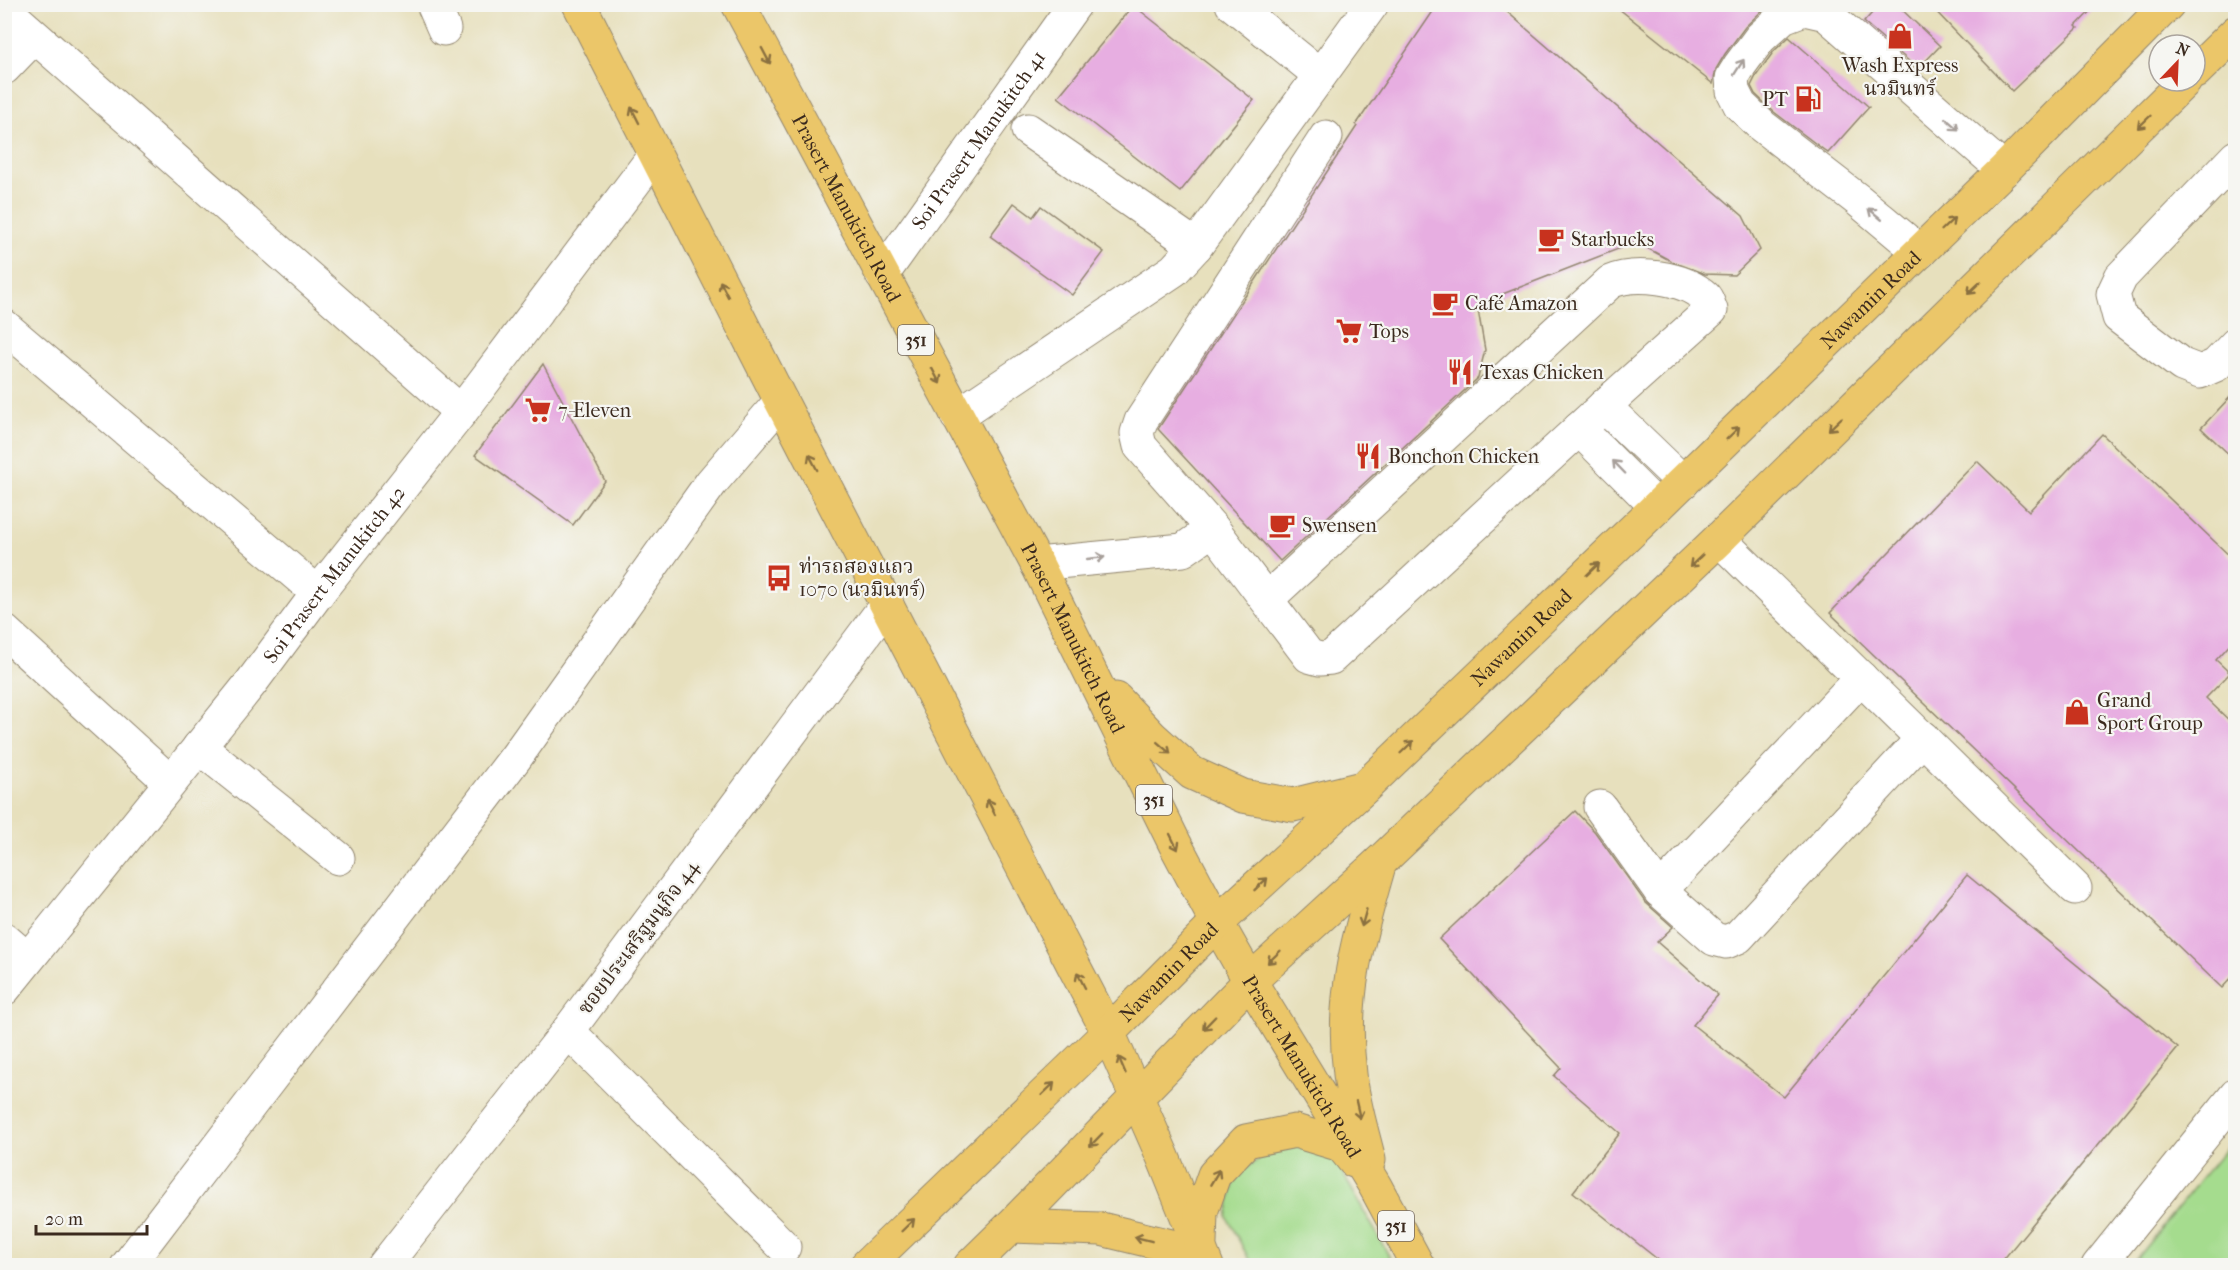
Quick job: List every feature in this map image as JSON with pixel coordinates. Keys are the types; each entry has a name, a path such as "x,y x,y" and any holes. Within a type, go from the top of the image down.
{"main road":[{"path":"579,4 781,401 1108,1032 1163,1157 1203,1259"},
{"name":"Prasert Manukitch Road","path":"738,4 1037,564 1176,846 1217,923 1375,1186 1418,1266"},
{"name":"Nawamin Road","path":"866,1266 1217,923 1364,788 1683,482 2004,170 2168,4"},
{"path":"2207,60 2235,32"},
{"path":"970,1266 1250,981 1380,862 1719,539 2173,93"},
{"path":"1094,676 1152,737 1192,772 1243,796 1293,805 1364,788"},
{"path":"1375,1186 1350,1075 1347,1022 1349,982 1356,944 1380,862"},
{"path":"1203,1259 1201,1212 1214,1175 1246,1141 1295,1131 1341,1145 1375,1186"},
{"path":"1011,1226 1101,1229 1203,1259"}],"street":[{"name":"Soi Prasert Manukitch 41","path":"882,275 1075,4"},
{"path":"1232,4 1320,75"},
{"path":"957,416 1174,270 1196,246 1372,4"},
{"path":"4,9 461,412"},
{"path":"1920,252 1858,200 1762,126 1740,105 1733,91 1732,78 1760,38 1783,17 1804,9 1826,14 2004,170"},
{"path":"4,68 34,37"},
{"path":"1028,130 1196,246"},
{"path":"1267,599 1610,282 1627,276 1650,277 1680,284 1706,298 1711,310 1331,658 1320,659 1309,656 1213,529 1140,446 1137,433 1148,411 1326,137"},
{"name":"Soi Prasert Manukitch 42","path":"4,989 16,949 170,782 251,683 318,593 461,412 655,155"},
{"path":"2235,158 2121,277 2114,294 2119,317 2182,365 2200,372 2216,365 2235,344"},
{"path":"4,326 318,593"},
{"path":"127,1266 516,757 711,483 781,401"},
{"path":"1604,406 1683,482"},
{"path":"1579,429 1657,507"},
{"path":"1037,564 1183,550 1213,529"},
{"path":"1719,539 2075,888"},
{"name":"ซอยประเสริฐมนูกิจ 44","path":"384,1266 568,1031 886,604"},
{"path":"4,631 170,782"},
{"path":"1660,891 1861,678"},
{"path":"1600,807 1660,891 1714,939 1726,942 1738,937 1923,738"},
{"path":"199,747 338,858"},
{"path":"568,1031 784,1246"},
{"path":"2098,1266 2235,1095"}],"green space":[{"path":"2235,1137 2235,1265 2131,1265"},
{"path":"1302,1143 1336,1161 1394,1265 1252,1265 1227,1217 1234,1181 1242,1170 1280,1146"}],"building":[{"path":"1438,4 1498,4 1743,216 1760,250 1734,275 1705,274 1673,262 1636,242 1477,304 1485,350 1478,378 1280,561 1158,429 1356,125"},
{"path":"1613,4 1769,4 1745,27 1725,54 1716,69 1713,84"},
{"name":"Wash Express นวมินทร์","path":"1880,4 1896,4 1940,46 1918,69 1864,22"},
{"path":"1929,4 2097,4 2076,26 2078,28 2012,91"},
{"path":"1133,5 1254,100 1180,192 1058,97"},
{"name":"PT","path":"1789,37 1869,107 1828,153 1774,112 1755,94 1751,86 1774,51"},
{"path":"1014,203 1033,217 1041,206 1104,252 1072,295 990,236"},
{"name":"7-Eleven","path":"543,364 605,481 573,525 475,455"},
{"path":"2235,392 2235,460 2201,428"},
{"name":"Grand Sport Group","path":"2102,434 2235,561 2235,639 2216,660 2230,673 2206,698 2235,726 2235,974 2222,988 1830,613 1977,461 2029,511"},
{"path":"1575,811 1595,832 1645,902 1673,927 1657,942 1718,995 1693,1025 1784,1097 1967,875 2178,1048 1998,1266 1666,1266 1573,1192 1620,1133 1554,1076 1561,1068 1439,939"}],"place":[{"name":"Wash Express นวมินทร์","path":"1900,36"},
{"name":"PT","path":"1808,99"},
{"name":"Starbucks","path":"1551,239"},
{"name":"Café Amazon","path":"1445,303"},
{"name":"Tops","path":"1349,331"},
{"name":"Texas Chicken","path":"1460,372"},
{"name":"7-Eleven","path":"538,410"},
{"name":"Bonchon Chicken","path":"1368,456"},
{"name":"Swensen","path":"1282,525"},
{"name":"ท่ารถสองแถว 1070 (นวมินทร์)","path":"779,578"},
{"name":"Grand Sport Group","path":"2077,712"}]}
